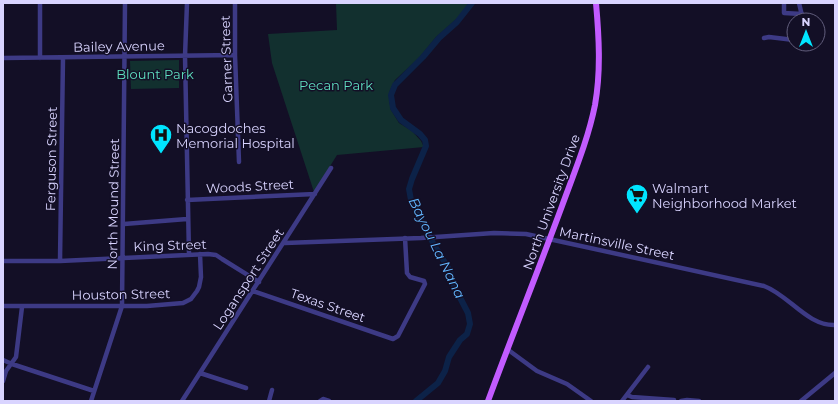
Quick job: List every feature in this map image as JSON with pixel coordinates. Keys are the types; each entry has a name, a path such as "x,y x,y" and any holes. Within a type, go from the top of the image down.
{"main road":[{"name":"North University Drive","path":"488,401 585,143 595,105 599,59 596,3"}],"street":[{"path":"40,3 40,58"},
{"name":"North Mound Street","path":"91,401 122,306 126,57 125,3"},
{"path":"187,3 185,56 188,255"},
{"name":"Garner Street","path":"235,3 239,162"},
{"path":"784,3 784,13 786,13"},
{"path":"764,38 769,37 786,39"},
{"name":"Bailey Avenue","path":"3,58 236,55"},
{"name":"Ferguson Street","path":"60,261 62,58"},
{"name":"Logansport Street","path":"182,401 285,243 331,168"},
{"name":"Woods Street","path":"187,200 316,194"},
{"path":"124,224 187,219"},
{"name":"Martinsville Street","path":"285,243 512,233 549,239 764,286 770,288 815,320 826,325 835,325"},
{"name":"Texas Street","path":"253,291 395,339 425,284 424,281 410,277 407,272 405,238"},
{"name":"King Street","path":"3,261 60,261 200,254 218,257 259,282"},
{"name":"Houston Street","path":"3,306 162,306 178,304 187,301 197,291 200,282 200,254"},
{"path":"3,381 6,371 16,357 22,307"},
{"path":"508,349 537,371 567,384 591,401"},
{"path":"3,360 94,391"},
{"path":"622,401 648,367"},
{"path":"200,373 246,388"},
{"path":"801,401 835,373"},
{"path":"269,401 272,390"},
{"path":"627,395 632,397 674,400"},
{"path":"320,401 323,399 330,401"},
{"path":"681,401 699,401"}],"green space":[{"name":"Pecan Park","path":"336,3 468,3 462,14 436,37 418,59 395,80 390,90 389,100 391,110 399,123 412,131 424,147 337,155 314,192 272,63 268,34 337,30"},
{"name":"Blount Park","path":"179,60 179,88 131,89 130,61"}],"waterway":[{"name":"Bayou La Nana","path":"416,401 438,383 445,371 449,357 460,340 467,334 470,324 468,313 454,286 450,271 433,243 411,200 409,189 426,146 425,140 420,134 401,120 393,108 391,95 395,85 423,57 439,38 457,22 472,3"}],"place":[{"name":"Nacogdoches Memorial Hospital","path":"161,154"},
{"name":"Walmart Neighborhood Market","path":"637,214"}]}
